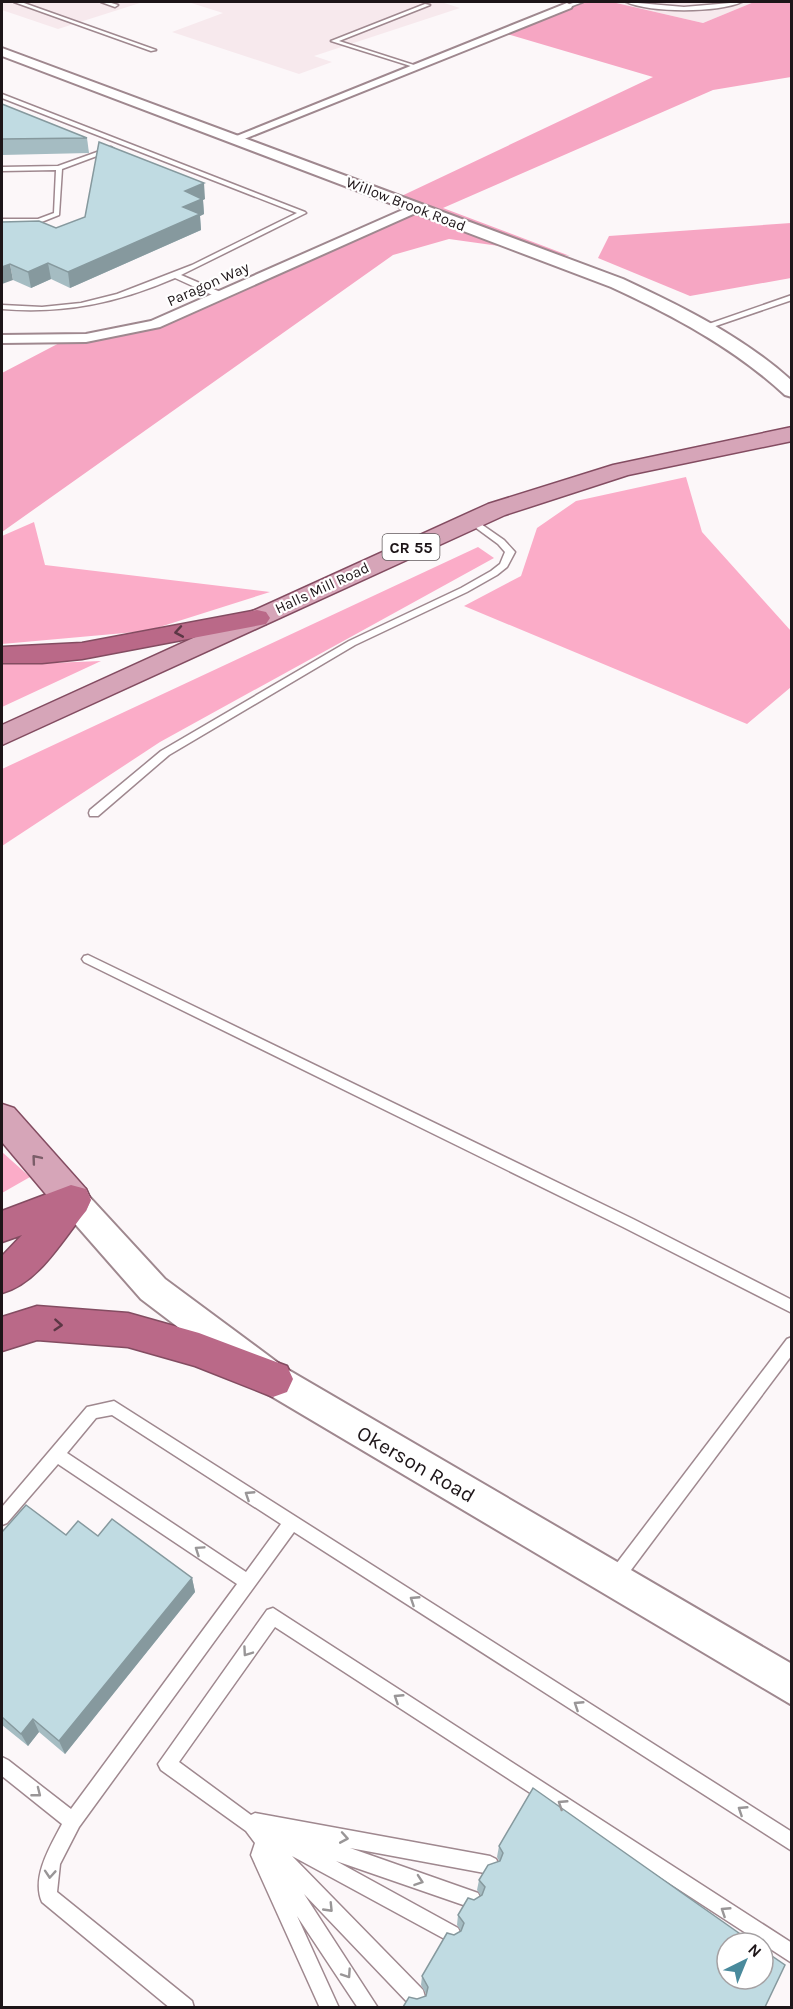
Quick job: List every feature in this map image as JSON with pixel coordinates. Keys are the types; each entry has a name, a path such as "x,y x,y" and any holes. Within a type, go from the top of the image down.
{"highway":[{"path":"2,655 57,655 106,649 162,634 257,618"},
{"path":"2,1227 73,1200"},
{"path":"2,1277 22,1262 73,1200"},
{"path":"2,1334 37,1323 128,1330 199,1350 273,1379"}],"main road":[{"name":"Halls Mill Road","path":"2,736 471,520 575,482 624,467 792,434"},
{"path":"2,755 49,714"},
{"path":"2,1118 73,1200"}],"street":[{"path":"235,139 567,6"},
{"name":"Willow Brook Road","path":"2,52 617,283 704,327 758,363 792,391"},
{"name":"Paragon Way","path":"2,339 51,340 105,335 169,320 416,208"},
{"name":"Okerson Road","path":"73,1200 153,1288 273,1379 792,1686"}],"lane":[{"path":"17,2 153,50"},
{"path":"104,2 115,5"},
{"path":"567,6 580,2"},
{"path":"629,2 678,9 711,9 739,2"},
{"path":"713,2 726,5"},
{"path":"415,67 334,41 427,5"},
{"path":"2,96 303,213 122,296 64,309 2,308"},
{"path":"2,169 59,168 126,144"},
{"path":"2,221 39,221 57,214 59,168"},
{"path":"173,274 222,296"},
{"path":"704,327 792,297"},
{"path":"94,813 165,753 352,643 456,594 494,573 504,565 510,552 501,542 471,520"},
{"path":"88,959 628,1223 792,1307"},
{"path":"613,1580 792,1343"},
{"path":"2,1518 92,1412 114,1408 792,1842"},
{"path":"56,1454 248,1582"},
{"path":"185,2007 48,1896 51,1862 73,1821 292,1522"},
{"path":"452,1934 245,1821 167,1764 273,1616 792,1954"},
{"path":"2,1766 73,1821"},
{"path":"245,1821 489,1864"},
{"path":"245,1821 472,1899"},
{"path":"245,1821 416,1997"},
{"path":"245,1821 330,2007"},
{"path":"245,1821 369,2007"}],"shaded area":[{"path":"2,2 143,2 58,29 2,10"},
{"path":"188,2 441,2 460,8 314,56 332,62 299,74 172,32 223,13"},
{"path":"584,2 612,2 703,23 754,2 791,2 791,77 713,90 443,208 570,256 449,239 393,255 2,532 2,373 67,339 170,321 417,210 393,200 653,77 504,33"},
{"path":"612,2 754,2 703,23"},
{"path":"791,223 791,278 690,296 598,258 609,236"},
{"path":"686,477 702,532 791,631 791,687 747,724 464,606 521,576 537,528 576,501"},
{"path":"34,522 45,565 270,592 147,631 2,644 2,536"},
{"path":"478,547 494,558 160,742 2,846 2,769"},
{"path":"2,661 25,664 101,661 2,707"},
{"path":"2,1152 30,1177 2,1193"}],"building":[{"path":"2,104 87,138 2,139"},
{"path":"99,142 204,183 185,191 202,199 183,207 200,214 68,272 48,263 28,272 10,264 2,267 2,222 39,221 56,228 85,217"},
{"path":"26,1505 66,1535 78,1521 98,1536 112,1519 192,1578 59,1741 33,1719 21,1734 2,1717 2,1532"},
{"path":"533,1788 736,1931 715,1931 715,1991 773,1991 765,2007 403,2007 409,1997 417,1999 426,1996 428,1987 422,1976 447,1933 454,1935 461,1931 464,1923 458,1915 468,1898 474,1900 482,1895 485,1887 479,1880 488,1865 500,1861 503,1853 499,1846"},
{"path":"775,1958 785,1965 775,1986"}]}
